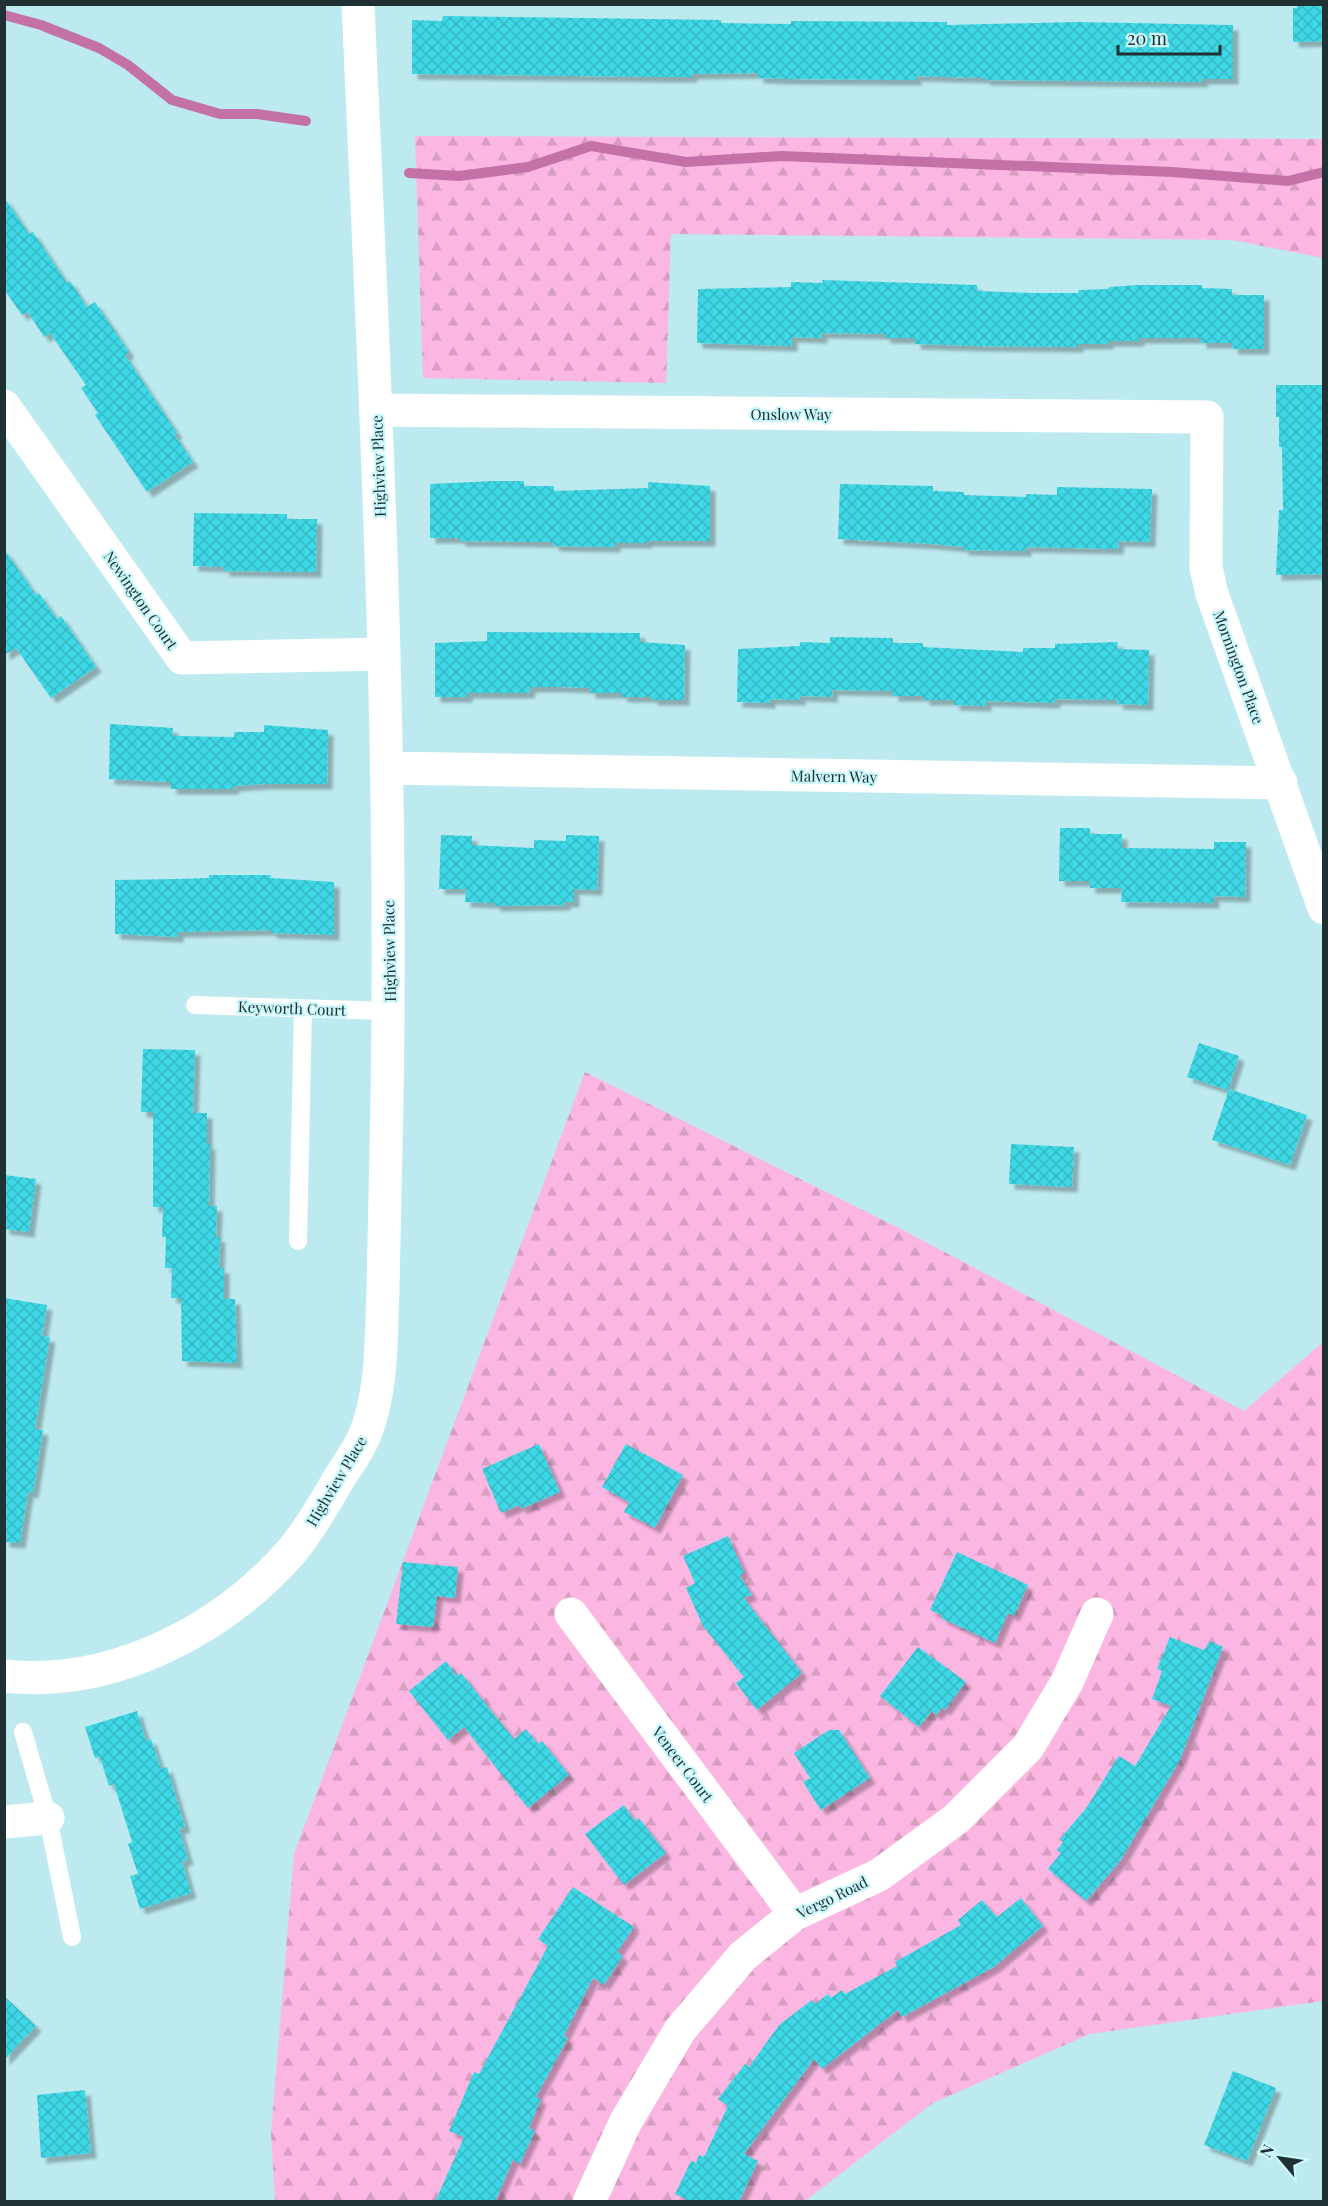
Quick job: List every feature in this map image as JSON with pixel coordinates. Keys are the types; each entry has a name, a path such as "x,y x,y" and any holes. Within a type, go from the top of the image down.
{"street":[{"name":"Highview Place","path":"4,1676 26,1679 97,1670 133,1660 175,1642 210,1622 248,1594 291,1551 314,1520 364,1437 381,1367 389,1011 387,768 376,410 358,4"},
{"name":"Newington Court","path":"4,406 182,658 384,654"},
{"name":"Onslow Way","path":"376,410 1207,417"},
{"name":"Mornington Place","path":"1207,417 1206,568 1212,594 1281,783 1323,908"},
{"name":"Malvern Way","path":"387,768 1281,783"},
{"name":"Veneer Court","path":"571,1614 795,1914"},
{"name":"Vergo Road","path":"589,2202 625,2123 680,2030 743,1956 795,1914 879,1875 956,1819 1028,1747 1067,1682 1097,1614"},
{"path":"4,1822 48,1818"}],"lane":[{"name":"Keyworth Court","path":"195,1005 389,1011"},
{"path":"298,1241 303,1009"},
{"path":"22,1732 48,1818 72,1937"}],"green space":[{"path":"415,136 1323,139 1323,258 1232,240 671,234 666,383 423,378"},
{"path":"585,1072 903,1230 1244,1411 1323,1342 1323,2001 1090,2034 933,2103 805,2201 275,2202 271,2133 294,1854"}],"building":[{"path":"1297,4 1323,4 1323,41 1293,42 1293,8 1297,8"},
{"path":"443,16 721,20 721,23 791,24 791,21 947,22 947,25 1077,22 1233,25 1233,79 1202,79 1202,82 985,80 985,78 916,76 916,80 791,79 758,78 758,73 692,74 692,77 412,74 412,20 442,21"},
{"path":"4,197 29,234 33,232 67,283 70,281 87,307 95,302 129,352 125,355 177,433 174,434 193,462 147,492 95,415 98,413 81,388 86,385 50,333 44,337 28,312 22,315 4,289"},
{"path":"822,280 977,285 978,291 1031,293 1078,293 1079,290 1139,285 1202,285 1202,288 1232,289 1232,295 1264,295 1264,349 1233,349 1232,343 1201,343 1201,338 1139,338 1139,341 1078,344 1078,347 977,346 915,344 915,338 885,338 885,334 822,333 822,338 792,337 792,346 697,343 698,289 791,287 791,282 823,283"},
{"path":"1276,385 1323,385 1323,574 1276,575 1279,510 1283,510 1282,447 1279,447 1279,417 1276,417"},
{"path":"524,481 524,486 554,486 554,491 648,488 648,482 710,486 710,541 615,543 615,547 554,546 553,542 460,541 460,538 430,538 430,484"},
{"path":"840,484 933,486 933,491 964,492 964,495 1026,497 1026,494 1057,495 1057,487 1152,489 1150,542 1119,541 1118,549 1026,547 1026,551 963,550 963,547 933,544 838,539"},
{"path":"194,513 287,514 287,519 317,519 316,572 224,571 224,567 193,566"},
{"path":"4,549 36,595 39,593 57,619 61,616 96,667 51,698 16,648 4,655"},
{"path":"487,632 640,633 640,642 685,645 684,700 622,697 622,693 590,693 590,688 561,687 530,687 529,693 467,693 467,697 435,697 435,643 487,641"},
{"path":"830,637 893,638 893,643 923,643 923,647 1023,652 1023,648 1055,648 1055,644 1118,642 1117,649 1149,650 1148,705 1117,704 1118,700 1055,699 1055,703 986,701 986,706 954,705 954,700 924,700 924,696 893,696 893,691 832,690 833,697 800,696 800,700 770,699 770,703 737,702 738,649 800,646 800,642 830,643"},
{"path":"110,724 173,728 173,736 234,737 234,732 264,732 264,725 328,730 327,784 264,784 234,786 233,789 171,789 171,782 109,779"},
{"path":"1060,828 1090,828 1090,834 1122,834 1122,848 1214,849 1214,842 1246,842 1245,897 1214,896 1214,903 1121,902 1122,888 1090,888 1090,881 1059,881"},
{"path":"441,835 472,836 472,845 534,848 534,840 566,841 566,835 599,836 597,890 574,889 574,902 565,902 565,905 495,906 495,903 465,902 466,889 439,889"},
{"path":"209,875 271,875 270,878 334,882 334,935 271,933 271,930 178,932 178,937 115,934 115,880 209,878"},
{"path":"1199,1043 1239,1056 1228,1090 1187,1077"},
{"path":"143,1049 195,1050 193,1113 207,1113 207,1144 210,1144 209,1206 217,1206 216,1237 220,1237 219,1268 224,1268 224,1299 235,1299 237,1363 182,1361 181,1298 171,1298 172,1268 165,1268 166,1237 162,1237 163,1207 153,1207 153,1112 141,1112"},
{"path":"1229,1089 1307,1115 1290,1165 1212,1140"},
{"path":"1011,1144 1074,1147 1072,1187 1009,1184"},
{"path":"4,1175 36,1179 29,1232 4,1229"},
{"path":"4,1298 47,1305 42,1336 50,1337 35,1429 43,1430 33,1493 28,1492 20,1543 4,1542"},
{"path":"539,1444 560,1492 521,1509 520,1505 501,1513 482,1469"},
{"path":"626,1444 683,1475 655,1528 624,1512 629,1502 602,1487"},
{"path":"728,1536 744,1572 740,1576 752,1595 744,1598 802,1673 757,1710 736,1683 744,1677 703,1626 686,1588 695,1583 683,1556"},
{"path":"957,1552 1028,1585 1014,1616 1008,1613 995,1643 941,1618 943,1616 930,1610"},
{"path":"403,1562 458,1567 455,1598 437,1596 433,1627 396,1624"},
{"path":"1170,1637 1204,1650 1210,1641 1223,1647 1180,1760 1121,1860 1086,1901 1048,1869 1061,1853 1057,1850 1063,1842 1060,1839 1087,1807 1119,1756 1135,1766 1171,1706 1152,1699 1162,1671 1157,1669"},
{"path":"918,1647 966,1682 945,1710 942,1708 936,1715 932,1711 919,1727 880,1696"},
{"path":"446,1661 457,1676 461,1673 514,1739 526,1729 538,1744 542,1741 569,1775 528,1808 464,1727 448,1740 409,1691"},
{"path":"137,1711 146,1741 151,1739 161,1769 167,1767 185,1827 179,1829 188,1859 182,1862 191,1893 140,1909 130,1876 138,1874 128,1844 132,1842 114,1784 109,1786 100,1757 95,1758 85,1727"},
{"path":"829,1730 839,1730 870,1778 821,1810 803,1782 810,1778 794,1753"},
{"path":"624,1805 635,1821 639,1818 666,1853 624,1885 585,1834"},
{"path":"573,1887 634,1927 617,1952 623,1956 604,1985 593,1978 564,2036 568,2038 536,2097 541,2099 529,2128 535,2131 520,2164 513,2160 495,2202 435,2202 464,2137 449,2131 474,2072 479,2074 548,1946 538,1939"},
{"path":"1021,1898 1043,1926 994,1967 902,2017 898,2010 822,2069 814,2059 744,2154 758,2161 739,2202 692,2202 675,2194 691,2161 696,2163 699,2155 704,2157 728,2106 718,2099 745,2064 749,2067 779,2025 812,2000 815,2004 828,1994 831,1998 842,1990 845,1994 897,1966 895,1962 961,1925 958,1920 982,1900 997,1917"},
{"path":"4,1996 36,2026 4,2060"},
{"path":"1233,2071 1276,2088 1247,2161 1204,2145"},
{"path":"85,2090 91,2153 41,2158 37,2095"}],"waterway":[{"path":"4,15 41,25 99,48 128,65 172,100 220,114 257,114 306,121"},
{"path":"409,173 459,176 528,167 591,146 686,162 782,156 1172,172 1288,181 1324,172"}]}
